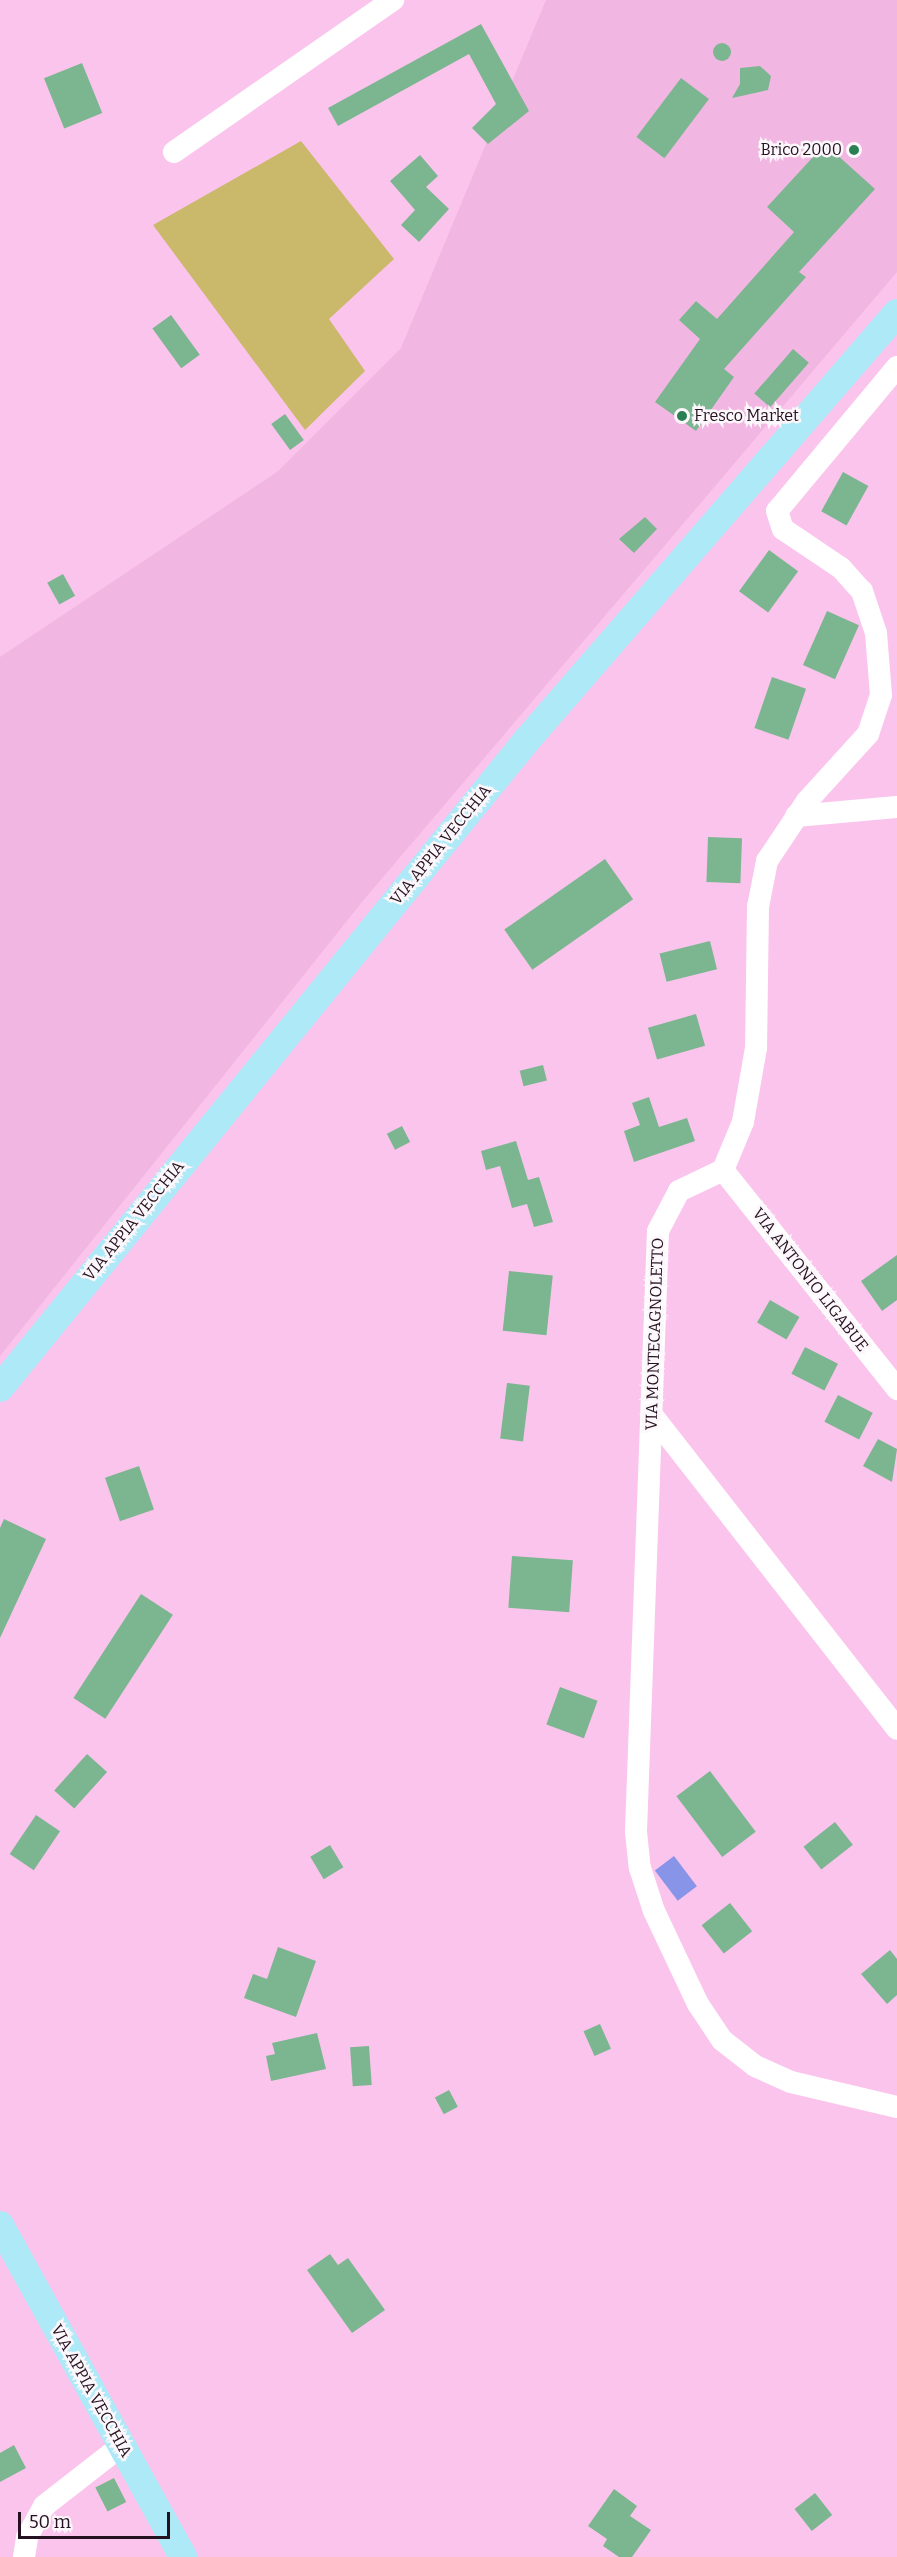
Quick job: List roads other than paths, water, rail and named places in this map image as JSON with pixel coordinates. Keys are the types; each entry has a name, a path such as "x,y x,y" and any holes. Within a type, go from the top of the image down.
{"main road":[{"name":"VIA APPIA VECCHIA","path":"0,1388 527,740 897,313"},
{"name":"VIA APPIA VECCHIA","path":"3,2236 183,2557"}],"street":[{"path":"174,152 393,0"},
{"path":"723,1170 743,1122 754,1064 761,881 773,850 796,816 868,734 880,701 881,670 875,626 862,591 841,568 783,530 777,511 897,368"},
{"path":"796,816 897,807"},
{"name":"VIA ANTONIO LIGABUE","path":"723,1170 897,1389"},
{"name":"VIA MONTECAGNOLETTO","path":"723,1170 679,1191 661,1223 636,1817 640,1869 658,1922 712,2029 745,2060 791,2082 897,2107"},
{"path":"652,1415 897,1729"},
{"path":"24,2557 27,2537 44,2506 121,2445"}],"water":[{"path":"674,1856 697,1886 678,1901 655,1870"}],"place":[{"name":"Brico 2000","path":"854,150"},
{"name":"Fresco Market","path":"682,416"}]}
